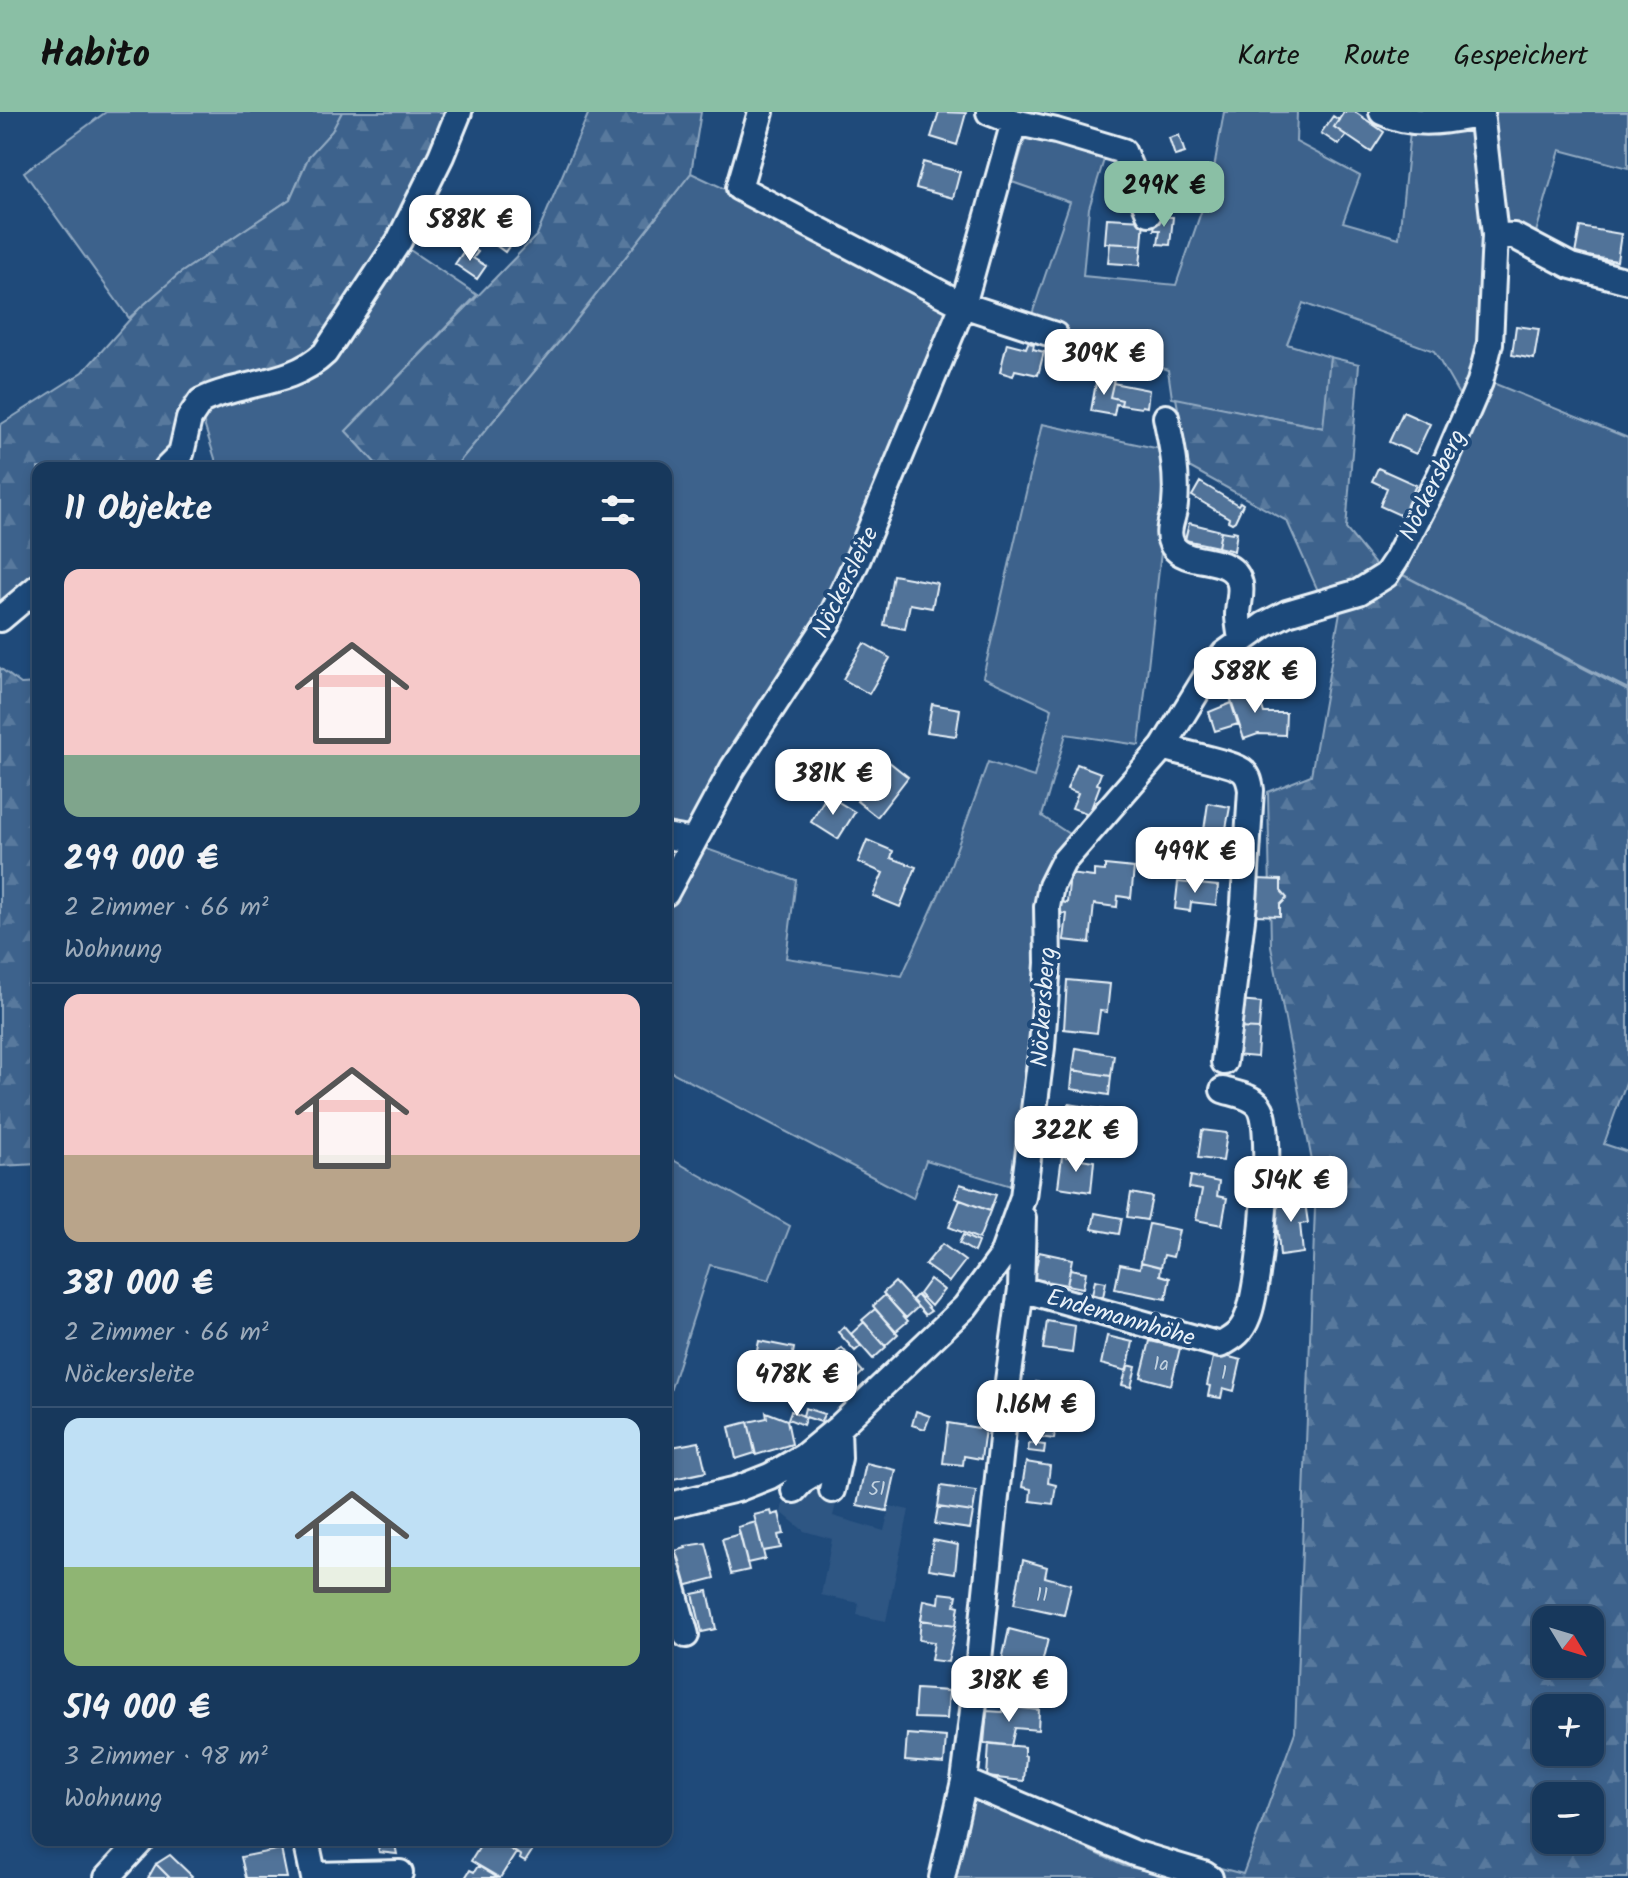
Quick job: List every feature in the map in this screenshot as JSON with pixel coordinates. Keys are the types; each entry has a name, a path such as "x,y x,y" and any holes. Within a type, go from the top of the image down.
{"street":[{"path":"173,462 181,454 189,419 201,401 288,376 317,361 325,353 399,241 459,112"},
{"path":"761,112 739,188 963,305 1055,335"},
{"path":"989,112 1014,122 1123,151 1149,213"},
{"name":"Nöckersberg","path":"672,1505 737,1489 770,1476 804,1456 838,1428 965,1307 1001,1258 1023,1197 1042,1047 1048,963 1047,907 1051,886 1063,862 1163,747 1206,677 1224,654 1241,640 1287,613 1359,592 1386,575 1440,475 1480,382 1490,343 1495,235 1482,113 1444,122 1399,120 1382,112"},
{"name":"Nöckersleite","path":"672,881 733,768 829,621 874,524 963,305 1014,122"},
{"path":"1495,235 1514,236 1571,266 1628,281"},
{"path":"1166,417 1176,477 1175,507 1169,533 1172,544 1182,554 1222,564 1232,570 1240,582 1238,618 1241,640"},
{"path":"0,619 32,592"},
{"path":"1163,747 1190,757 1229,764 1242,770 1249,779 1251,790 1244,903 1224,1062"},
{"path":"672,837 693,841"},
{"name":"Endemannhöhe","path":"1021,1289 1220,1345 1238,1336 1249,1314 1257,1271 1268,1155 1261,1109 1252,1100 1223,1090"},
{"name":"Endemannhöhe","path":"942,1878 964,1781 1021,1289 1023,1197"},
{"path":"832,1490 839,1458 838,1428"},
{"path":"794,1490 803,1480 839,1458"},
{"path":"672,1585 686,1635"},
{"path":"964,1781 1134,1853 1210,1878"},
{"path":"107,1878 136,1846"},
{"path":"307,1846 314,1876 400,1873"}],"shaded area":[{"path":"840,1488 833,1516 884,1531 890,1506 909,1510 886,1621 857,1615 859,1603 821,1595 832,1539 804,1531 781,1512 787,1489"}],"green space":[{"path":"106,112 342,112 332,131 309,156 290,199 179,274 129,318 24,172"},
{"path":"342,112 455,112 438,155 323,352 206,396 168,462 32,462 32,589 0,615 0,425 83,372 139,309 179,274 290,199 309,156 332,131"},
{"path":"589,112 701,112 691,173 563,337 459,462 374,462 346,431 537,235"},
{"path":"1224,112 1297,112 1296,142 1360,176 1343,222 1399,238 1410,132 1475,125 1493,237 1477,379 1465,405 1434,351 1303,303 1287,344 1330,357 1324,428 1172,398 1168,370 1029,323 1070,202 1012,182 1028,129 1107,150 1089,208 1083,276 1176,285 1212,180"},
{"path":"1484,112 1628,112 1628,168 1560,150 1534,239 1505,234"},
{"path":"691,173 960,299 813,664 698,846 796,880 786,958 902,976 946,878 988,762 1034,777 1052,709 983,677 1042,424 1165,450 1162,543 1139,745 1066,734 1042,816 1072,836 1039,880 1037,952 1014,1187 926,1160 913,1198 672,1072 672,462 459,462 563,337"},
{"path":"401,244 477,295 346,431 374,462 216,462 199,408"},
{"path":"1330,357 1359,364 1346,529 1378,568 1354,583 1319,593 1287,521 1189,467 1176,398 1323,428"},
{"path":"1488,381 1628,438 1628,689 1395,571 1450,482"},
{"path":"1395,571 1628,691 1628,1077 1604,1144 1628,1152 1628,1878 1189,1878 1194,1861 1243,1874 1295,1732 1316,1182 1271,946 1268,792 1311,775 1340,612"},
{"path":"0,668 21,684 32,683 32,1164 0,1166"},
{"path":"672,1159 790,1226 769,1280 710,1265 672,1385"},
{"path":"955,1788 1124,1866 1181,1878 931,1878"}],"building":[{"path":"939,112 966,113 957,145 931,137"},
{"path":"1344,112 1355,112 1384,132 1371,152 1334,127"},
{"path":"1333,116 1339,120 1334,127 1346,135 1339,145 1321,133"},
{"path":"1179,135 1185,153 1175,156 1169,138"},
{"path":"923,162 960,172 953,198 916,188"},
{"path":"1170,170 1192,173 1189,199 1167,196"},
{"path":"506,209 516,216 510,224 519,232 505,252 476,231 487,210 499,219"},
{"path":"1156,216 1173,217 1170,245 1158,244 1160,230 1154,230"},
{"path":"1107,218 1144,220 1142,245 1105,243"},
{"path":"1580,227 1621,234 1617,261 1575,254"},
{"path":"1110,243 1142,245 1140,265 1108,263"},
{"path":"468,245 478,252 473,258 486,266 477,279 455,264"},
{"path":"1516,326 1539,329 1534,359 1512,355"},
{"path":"1007,343 1026,348 1028,343 1034,344 1033,349 1044,352 1038,375 1015,370 1013,376 1000,372"},
{"path":"1097,377 1114,379 1110,397 1122,400 1121,405 1116,404 1114,415 1091,411"},
{"path":"1113,383 1149,390 1147,407 1121,405 1122,400 1110,397"},
{"path":"1403,412 1430,424 1416,454 1389,442"},
{"path":"1378,468 1416,485 1402,516 1380,506 1387,488 1372,481"},
{"path":"1200,482 1238,505 1240,502 1243,504 1235,521 1228,521 1229,518 1192,496"},
{"path":"1189,523 1221,531 1218,547 1185,540"},
{"path":"1221,531 1237,532 1234,551 1218,547"},
{"path":"893,575 937,583 932,608 910,604 905,629 884,625"},
{"path":"864,643 890,658 869,694 843,679"},
{"path":"1272,660 1307,662 1306,690 1271,688"},
{"path":"1236,685 1241,687 1243,695 1257,691 1264,713 1286,713 1285,735 1258,734 1244,739 1228,691"},
{"path":"1231,703 1238,724 1215,731 1209,712"},
{"path":"932,704 960,709 956,736 927,732"},
{"path":"888,761 908,777 877,817 857,801"},
{"path":"1077,764 1101,773 1097,784 1100,785 1089,814 1072,808 1078,793 1067,789"},
{"path":"827,795 855,812 838,839 811,822"},
{"path":"1208,803 1230,807 1225,834 1204,830"},
{"path":"867,840 893,851 891,858 916,867 900,907 873,896 883,873 858,862"},
{"path":"1105,865 1134,868 1131,898 1118,896 1117,907 1094,904 1090,943 1064,940 1067,914 1059,913 1060,902 1067,903 1070,874 1094,877 1094,870 1105,871"},
{"path":"1257,879 1281,880 1281,891 1287,898 1280,905 1280,916 1256,915"},
{"path":"1178,882 1218,886 1216,905 1191,902 1190,911 1175,909"},
{"path":"1067,980 1110,984 1107,1012 1100,1011 1097,1033 1064,1029"},
{"path":"1238,1001 1261,1003 1259,1029 1236,1028"},
{"path":"1236,1028 1259,1029 1257,1057 1234,1055"},
{"path":"1076,1048 1114,1055 1111,1076 1073,1070"},
{"path":"1073,1070 1111,1076 1109,1095 1071,1089"},
{"path":"1069,1104 1106,1110 1104,1129 1067,1123"},
{"path":"1067,1123 1104,1129 1102,1147 1064,1142"},
{"path":"1202,1130 1227,1133 1223,1161 1198,1158"},
{"path":"1062,1156 1094,1161 1091,1192 1058,1187"},
{"path":"1191,1176 1219,1182 1217,1196 1227,1198 1222,1225 1196,1220 1202,1190 1189,1188"},
{"path":"960,1184 996,1195 990,1211 955,1198"},
{"path":"1131,1193 1152,1197 1147,1220 1127,1217"},
{"path":"1304,1196 1308,1223 1300,1224 1303,1253 1280,1256 1275,1200"},
{"path":"960,1200 990,1211 979,1239 949,1227"},
{"path":"1095,1213 1122,1218 1119,1234 1092,1229"},
{"path":"1149,1224 1179,1230 1173,1257 1164,1255 1161,1267 1141,1262"},
{"path":"963,1235 978,1242 974,1252 959,1243"},
{"path":"942,1244 965,1261 949,1282 925,1265"},
{"path":"1039,1252 1072,1259 1067,1285 1034,1279"},
{"path":"1141,1262 1161,1267 1160,1275 1170,1278 1166,1299 1115,1289 1120,1264 1140,1268"},
{"path":"1070,1269 1086,1272 1083,1288 1067,1285"},
{"path":"930,1279 944,1290 931,1306 919,1294"},
{"path":"1095,1280 1106,1282 1103,1297 1092,1295"},
{"path":"895,1282 918,1307 906,1318 883,1293"},
{"path":"885,1295 908,1321 895,1332 873,1306"},
{"path":"917,1295 931,1311 925,1315 912,1300"},
{"path":"875,1309 898,1334 885,1346 862,1320"},
{"path":"1047,1321 1075,1326 1072,1353 1043,1349"},
{"path":"864,1322 886,1347 873,1359 851,1334"},
{"path":"844,1326 861,1346 855,1351 838,1332"},
{"path":"1107,1336 1133,1342 1127,1371 1101,1364"},
{"path":"759,1341 794,1348 792,1359 796,1359 795,1366 791,1365 788,1376 753,1370"},
{"path":"1150,1341 1180,1348 1171,1385 1141,1377"},
{"path":"842,1348 863,1372 842,1392 820,1367"},
{"path":"1214,1353 1241,1360 1234,1391 1223,1388 1221,1398 1208,1396 1210,1386 1207,1385"},
{"path":"1128,1365 1136,1367 1131,1387 1122,1385"},
{"path":"1036,1382 1051,1384 1050,1392 1036,1390"},
{"path":"1036,1390 1070,1396 1068,1429 1056,1427 1054,1439 1030,1436"},
{"path":"805,1408 824,1414 821,1422 803,1416"},
{"path":"791,1411 806,1417 803,1425 788,1419"},
{"path":"916,1411 930,1416 925,1429 912,1425"},
{"path":"766,1412 787,1420 792,1444 756,1455 748,1422 767,1418"},
{"path":"748,1422 755,1453 736,1459 729,1427"},
{"path":"948,1423 985,1429 981,1459 964,1456 963,1465 943,1463"},
{"path":"699,1442 706,1472 673,1479 672,1447"},
{"path":"1029,1443 1045,1445 1044,1453 1028,1451"},
{"path":"1026,1462 1050,1466 1048,1483 1056,1485 1053,1504 1030,1501 1031,1489 1022,1487"},
{"path":"866,1463 896,1470 887,1511 857,1505"},
{"path":"941,1486 976,1491 973,1512 938,1507"},
{"path":"938,1507 973,1512 970,1529 935,1524"},
{"path":"771,1511 772,1515 779,1513 784,1534 778,1535 781,1548 763,1551 754,1515"},
{"path":"756,1522 765,1559 747,1563 738,1527"},
{"path":"740,1534 749,1570 731,1574 722,1539"},
{"path":"933,1540 958,1545 955,1573 929,1569"},
{"path":"706,1543 715,1578 680,1587 672,1552"},
{"path":"1023,1560 1047,1567 1045,1577 1071,1584 1064,1615 1014,1604"},
{"path":"708,1591 716,1629 702,1632 693,1594"},
{"path":"940,1593 957,1595 956,1625 921,1620 924,1600 939,1603"},
{"path":"672,1614 682,1637 672,1640"},
{"path":"921,1620 956,1625 948,1662 931,1660 934,1642 919,1640"},
{"path":"1009,1629 1048,1639 1035,1692 997,1682"},
{"path":"916,1689 949,1691 947,1719 914,1718"},
{"path":"1003,1706 1039,1710 1038,1730 1015,1728 1011,1746 984,1743 987,1711 1003,1712"},
{"path":"907,1734 946,1737 944,1764 905,1761"},
{"path":"989,1743 1024,1747 1024,1781 987,1777"},
{"path":"378,1846 395,1846 397,1854 379,1852"},
{"path":"480,1846 505,1846 516,1853 500,1878 471,1861"},
{"path":"506,1846 535,1846 525,1862 520,1859 521,1856"},
{"path":"281,1849 287,1878 246,1878 241,1857"},
{"path":"170,1855 192,1876 190,1878 170,1878 156,1864"},
{"path":"156,1864 170,1878 148,1878"},
{"path":"478,1866 498,1878 465,1878 470,1870 474,1872"}]}
